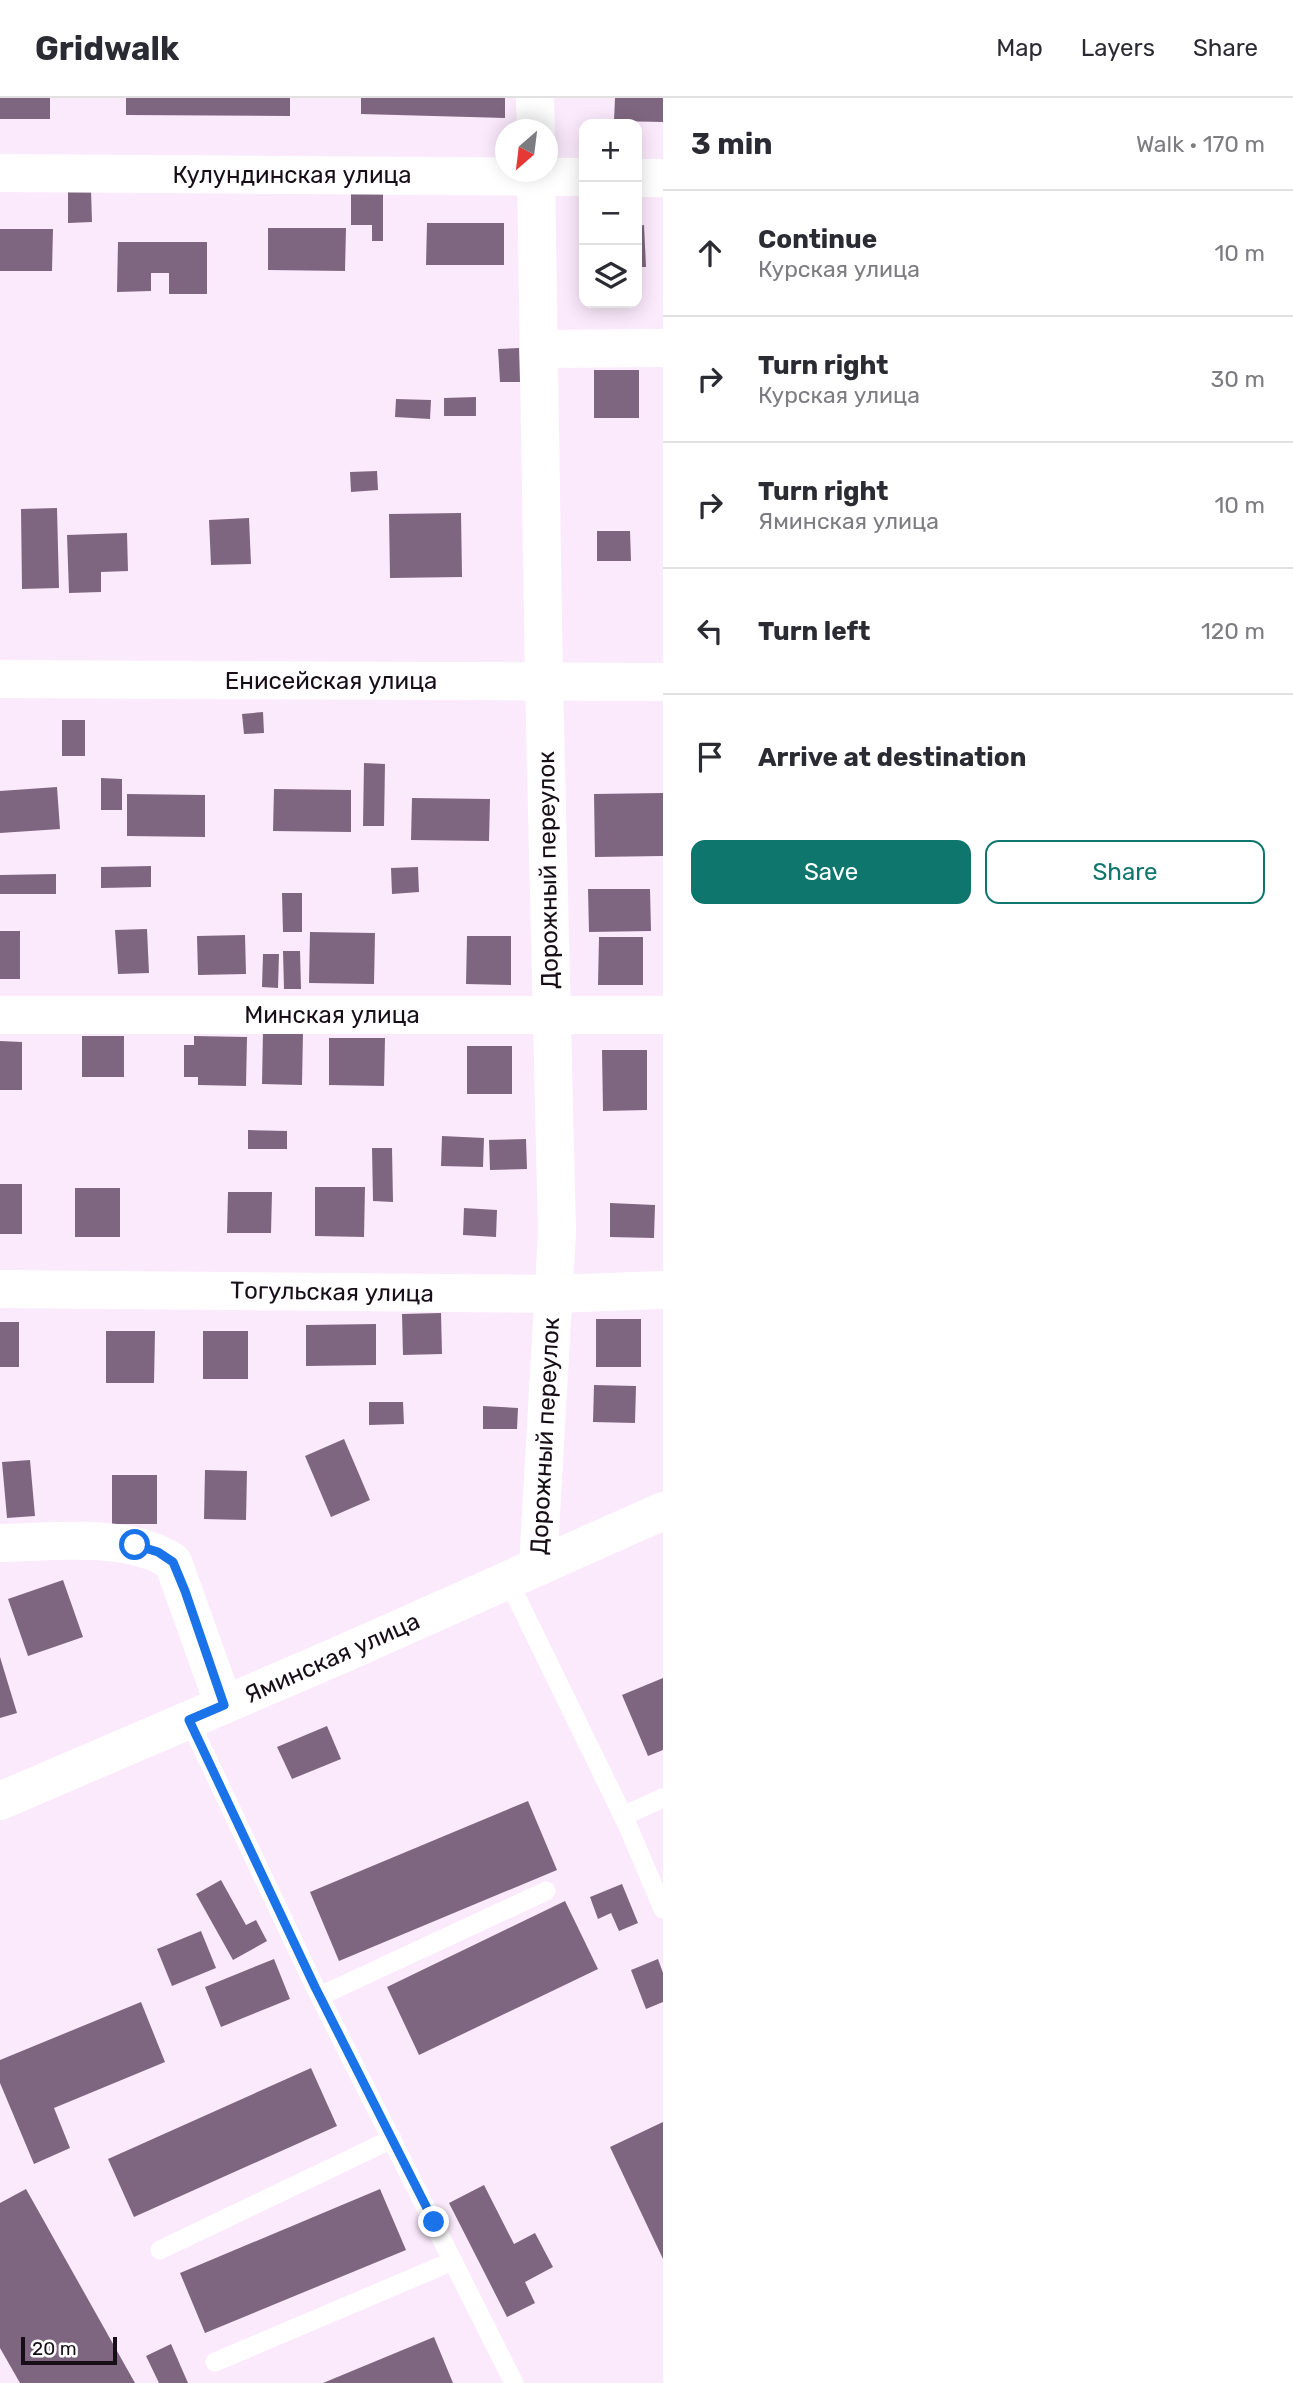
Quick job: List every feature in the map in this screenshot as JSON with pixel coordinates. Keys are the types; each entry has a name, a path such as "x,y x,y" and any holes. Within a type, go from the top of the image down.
{"street":[{"path":"535,98 536,119"},
{"name":"Кулундинская улица","path":"0,173 495,174"},
{"name":"Кулундинская улица","path":"558,175 579,177"},
{"path":"642,178 663,178"},
{"name":"Дорожный переулок","path":"523,1574 557,1233 536,182"},
{"path":"539,349 663,348"},
{"name":"Енисейская улица","path":"0,679 663,682"},
{"name":"Минская улица","path":"0,1015 663,1015"},
{"name":"Тогульская улица","path":"0,1289 553,1294 663,1290"},
{"name":"Яминская улица","path":"0,1801 663,1511"},
{"path":"0,1543 112,1542 158,1552 173,1562 224,1705"}],"lane":[{"path":"523,1574 663,1909"},
{"path":"189,1720 320,1996 512,2383"},
{"path":"622,1816 663,1798"},
{"path":"320,1996 546,1891"},
{"path":"160,2250 392,2139"},
{"path":"215,2362 453,2260"}],"building":[{"path":"0,98 50,98 50,119 0,119"},
{"path":"126,98 290,98 290,116 126,115"},
{"path":"361,98 505,98 505,118 361,114"},
{"path":"615,98 663,98 663,122 614,119"},
{"path":"91,191 92,222 68,223 68,192"},
{"path":"383,192 383,241 372,241 372,225 351,225 351,193"},
{"path":"427,223 504,223 504,265 426,265"},
{"path":"644,225 646,267 642,267"},
{"path":"268,228 346,228 345,271 268,270"},
{"path":"0,229 53,229 52,271 0,271"},
{"path":"118,242 207,242 207,294 169,294 169,273 151,273 151,291 117,292"},
{"path":"519,348 520,382 500,382 498,349"},
{"path":"594,370 639,370 639,418 594,418"},
{"path":"476,397 476,416 444,416 444,398"},
{"path":"396,399 431,400 430,419 395,417"},
{"path":"377,471 378,490 351,492 350,472"},
{"path":"57,508 59,588 22,589 21,509"},
{"path":"461,513 462,577 390,578 389,514"},
{"path":"249,518 251,564 211,565 209,520"},
{"path":"597,531 630,531 631,561 597,561"},
{"path":"127,533 128,571 101,572 101,592 69,593 67,535"},
{"path":"263,712 264,733 244,734 242,714"},
{"path":"62,720 85,720 85,756 62,756"},
{"path":"364,763 385,764 384,826 363,826"},
{"path":"101,778 122,779 122,810 101,810"},
{"path":"57,787 60,829 0,833 0,791"},
{"path":"274,789 351,790 351,832 273,831"},
{"path":"663,793 663,856 595,857 594,794"},
{"path":"127,794 205,795 205,837 127,836"},
{"path":"412,798 490,799 489,841 411,840"},
{"path":"151,866 151,887 101,888 101,867"},
{"path":"418,867 419,892 392,894 391,868"},
{"path":"56,874 56,894 0,894 0,875"},
{"path":"588,889 650,889 651,931 589,932"},
{"path":"282,893 302,893 302,932 283,932"},
{"path":"147,929 149,973 118,974 115,930"},
{"path":"0,931 20,931 20,979 0,979"},
{"path":"310,932 375,933 374,984 309,983"},
{"path":"245,935 246,974 198,975 197,936"},
{"path":"467,936 511,936 511,985 466,984"},
{"path":"599,937 643,937 643,985 598,985"},
{"path":"283,951 300,951 301,989 284,989"},
{"path":"263,954 279,954 278,988 262,987"},
{"path":"263,1030 303,1031 302,1085 262,1084"},
{"path":"82,1036 124,1036 124,1077 82,1077"},
{"path":"194,1036 247,1037 246,1086 198,1085 198,1077 184,1077 184,1045 194,1045"},
{"path":"329,1038 385,1038 384,1086 329,1085"},
{"path":"0,1041 22,1042 22,1090 0,1090"},
{"path":"467,1046 512,1046 512,1094 467,1094"},
{"path":"602,1050 647,1050 647,1110 603,1111"},
{"path":"248,1130 287,1131 287,1149 248,1149"},
{"path":"442,1136 484,1138 483,1167 441,1166"},
{"path":"526,1139 527,1169 490,1170 489,1140"},
{"path":"372,1148 392,1148 393,1202 373,1201"},
{"path":"0,1184 22,1184 22,1234 0,1234"},
{"path":"315,1187 365,1187 364,1237 315,1236"},
{"path":"75,1188 120,1188 120,1237 75,1237"},
{"path":"228,1192 272,1192 271,1233 227,1233"},
{"path":"610,1203 655,1205 654,1238 610,1237"},
{"path":"464,1208 497,1210 496,1237 463,1235"},
{"path":"441,1313 442,1354 403,1355 402,1314"},
{"path":"596,1319 641,1319 641,1367 596,1367"},
{"path":"0,1322 19,1322 19,1367 0,1367"},
{"path":"376,1324 376,1365 306,1366 306,1325"},
{"path":"106,1331 155,1331 154,1383 106,1383"},
{"path":"203,1331 248,1331 248,1379 203,1379"},
{"path":"594,1385 636,1386 635,1423 593,1422"},
{"path":"369,1402 403,1402 404,1424 369,1425"},
{"path":"483,1406 518,1408 517,1429 483,1429"},
{"path":"344,1439 370,1500 331,1517 305,1456"},
{"path":"30,1460 35,1516 7,1518 2,1462"},
{"path":"205,1470 247,1471 246,1520 204,1519"},
{"path":"112,1475 157,1475 157,1524 112,1524"},
{"path":"63,1580 83,1637 28,1656 8,1599"},
{"path":"0,1657 17,1713 0,1718"},
{"path":"663,1678 663,1750 648,1756 622,1695"},
{"path":"327,1726 341,1759 292,1779 277,1747"},
{"path":"528,1801 557,1870 339,1961 310,1892"},
{"path":"221,1880 246,1925 256,1920 267,1941 233,1960 196,1894"},
{"path":"622,1884 638,1923 619,1931 611,1913 598,1919 590,1897"},
{"path":"565,1901 598,1969 419,2055 387,1987"},
{"path":"201,1931 216,1968 172,1986 157,1949"},
{"path":"274,1959 290,1999 221,2027 205,1987"},
{"path":"658,1959 663,1973 663,2002 646,2009 631,1970"},
{"path":"141,2002 165,2062 54,2108 70,2148 34,2164 0,2083 0,2060"},
{"path":"311,2068 337,2126 134,2217 108,2159"},
{"path":"663,2122 663,2259 610,2147"},
{"path":"484,2185 514,2244 535,2233 553,2267 525,2282 535,2303 507,2317 449,2203"},
{"path":"26,2189 135,2383 20,2383 0,2348 0,2203"},
{"path":"380,2189 406,2250 205,2333 180,2273"},
{"path":"434,2337 453,2383 323,2383"},
{"path":"171,2344 188,2383 159,2383 146,2356"}],"route":[{"path":"135,1545 158,1552 173,1562 224,1705 189,1720 315,1987 434,2222"}]}
